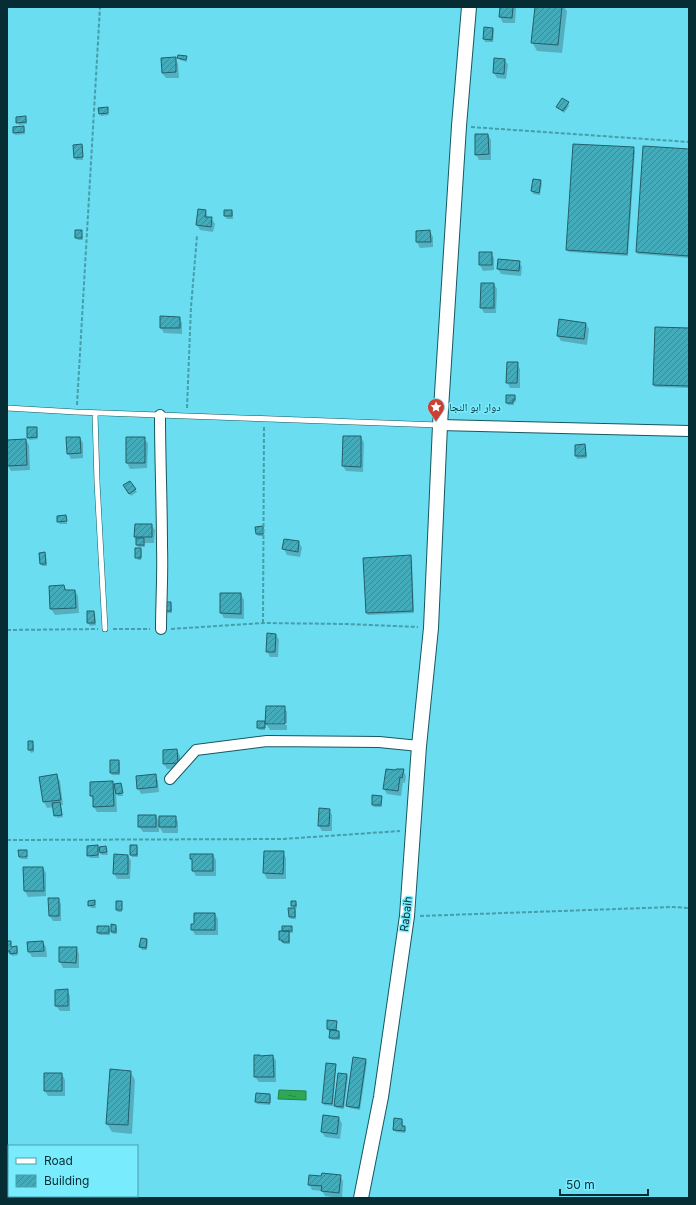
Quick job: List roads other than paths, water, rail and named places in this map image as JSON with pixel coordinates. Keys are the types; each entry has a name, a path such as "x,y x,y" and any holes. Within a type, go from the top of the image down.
{"street":[{"name":"Rabaih","path":"360,1198 381,1097 407,916 419,746 431,628 440,425 459,126 469,7"},
{"path":"160,415 162,548 161,629"},
{"path":"440,425 689,431"},
{"path":"170,779 196,750 267,741 379,742 419,746"}],"lane":[{"path":"7,408 95,413 440,425"},
{"path":"95,413 105,629"}],"water":[{"path":"279,1090 306,1091 306,1100 278,1099"}],"place":[{"name":"دوار ابو النجا","path":"436,422"}]}
